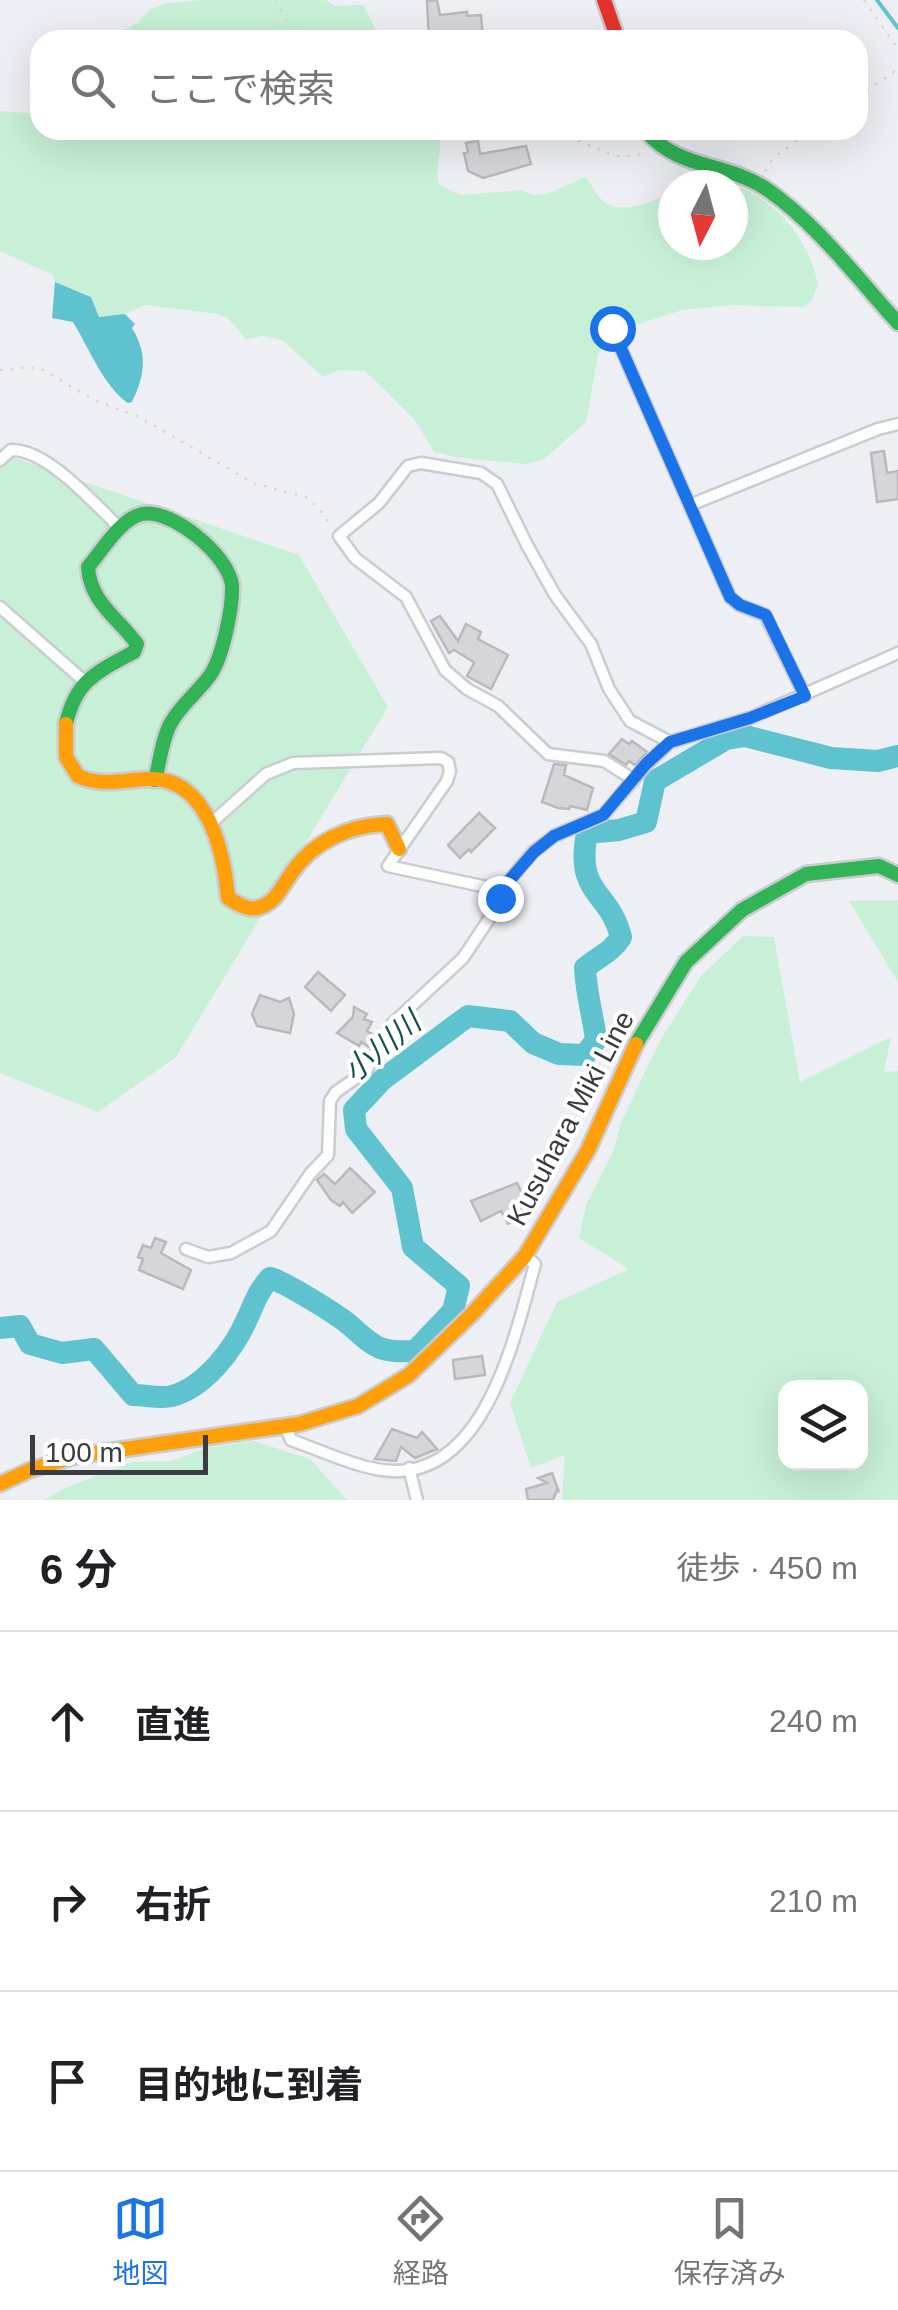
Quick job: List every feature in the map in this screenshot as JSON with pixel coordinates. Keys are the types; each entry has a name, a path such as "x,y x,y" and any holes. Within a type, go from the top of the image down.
{"main road":[{"path":"604,0 614,30"},
{"path":"652,140 679,161 743,176 777,195 898,323"},
{"path":"155,780 170,723 212,672 222,649 232,587 228,568 218,553 162,516 143,514 128,521 88,567 87,577 95,597 136,644 134,652 84,681 69,710 65,742 67,760 76,776 126,784 172,782 187,793 217,836 228,898 240,906 259,908 271,902 294,868 318,845 344,831 387,824 399,849"},
{"name":"Kusuhara Miki Line","path":"0,1484 76,1456 285,1426 358,1406 409,1375 525,1256 588,1150 638,1040 686,962 742,910 806,874 879,866 898,874"}],"street":[{"path":"612,328 730,597 766,615 805,696"},
{"path":"690,506 898,424"},
{"path":"0,460 11,450 20,450 52,467 120,529"},
{"path":"634,780 604,761 548,754 498,706 467,689 445,670 406,596 355,558 339,536 380,503 408,466 421,463 480,473 497,484 527,546 590,644 609,690 630,722 670,742"},
{"path":"0,606 84,681"},
{"path":"186,1249 208,1257 232,1253 270,1230 328,1155 330,1101 336,1092 366,1071 391,1025 463,958 489,919 501,890 534,852 554,836 603,815 670,742 750,718 898,653"},
{"path":"210,824 266,774 293,763 440,758 448,762 448,781 388,866 501,890"},
{"path":"285,1426 292,1440 372,1469 423,1466 448,1452 471,1431 501,1378 535,1264 525,1256"},
{"path":"408,1468 416,1500"}],"path":[{"path":"276,0 290,30"},
{"path":"864,0 898,49"},
{"path":"868,90 898,69"},
{"path":"576,140 615,156 636,156 655,145"},
{"path":"762,185 767,164 799,140"},
{"path":"0,370 43,370 92,399 139,417 253,482 305,497 320,508 339,536"}],"green space":[{"path":"326,0 335,6 364,5 375,30 124,30 151,9 168,3"},
{"path":"0,111 30,113 30,140 439,140 439,184 460,195 521,190 533,195 547,194 585,177 600,198 616,207 658,199 658,260 748,260 748,192 778,212 792,228 813,265 818,285 811,302 803,307 730,305 682,310 630,327 608,339 598,355 586,422 543,460 526,464 460,458 434,452 415,420 365,371 339,370 323,377 282,340 263,336 246,339 228,318 218,314 145,305 113,318 99,318 91,296 55,282 53,275 0,251"},
{"path":"0,453 299,555 388,707 176,1057 98,1112 0,1073"},
{"path":"849,901 898,901 898,982"},
{"path":"743,936 774,937 800,1082 891,1037 884,1072 898,1071 898,1500 562,1500 565,1455 531,1468 510,1403 557,1302 629,1269 579,1238 586,1205 662,1037 701,976"},
{"path":"254,1441 310,1459 347,1500 44,1500 132,1462 172,1461 206,1448"}],"water":[{"path":"55,282 91,297 99,317 125,314 135,324 132,328 141,347 143,365 132,402 128,403 112,387 73,322 52,318"}],"building":[{"path":"437,0 440,15 481,15 482,30 428,30 427,1"},
{"path":"478,141 480,154 526,146 531,164 483,178 468,171 464,153 468,152 466,143"},
{"path":"884,451 887,473 898,471 898,499 877,502 871,453"},
{"path":"440,616 458,641 466,624 481,632 478,639 508,655 491,689 467,676 472,661 454,650 449,653 431,621"},
{"path":"622,739 647,752 635,765 629,761 626,765 609,754"},
{"path":"554,764 566,765 564,775 593,788 587,810 558,808 542,802"},
{"path":"479,813 495,828 460,858 448,845"},
{"path":"318,972 345,995 331,1011 305,987"},
{"path":"260,995 280,1002 289,998 294,1014 290,1033 257,1026 252,1014"},
{"path":"354,1007 372,1022 367,1031 375,1036 369,1047 361,1042 359,1046 337,1033 353,1017"},
{"path":"350,1168 375,1192 352,1213 343,1202 340,1206 331,1200 317,1180 324,1174 335,1184"},
{"path":"517,1183 526,1201 520,1204 526,1216 508,1224 501,1211 481,1221 471,1201"},
{"path":"155,1238 166,1242 161,1253 191,1270 183,1289 139,1270 143,1259 138,1257 143,1245 151,1248"},
{"path":"482,1356 485,1375 455,1379 453,1360"},
{"path":"392,1429 417,1438 422,1432 437,1449 415,1458 401,1447 396,1461 375,1459"},
{"path":"552,1473 559,1492 553,1500 528,1500 526,1489 547,1483 538,1478"}],"waterway":[{"path":"877,0 898,28"},
{"name":"小川川","path":"0,1328 20,1326 30,1344 62,1353 94,1349 133,1395 168,1397 196,1384 217,1365 270,1278 325,1308 380,1348 415,1351 453,1311 459,1286 413,1247 402,1188 356,1129 354,1110 382,1080 468,1016 510,1021 533,1043 559,1054 585,1055 596,1040 585,968 621,937 616,921 589,881 587,833 646,822 655,781 726,739 745,736 831,758 878,761 898,756"}],"traffic: fast":[{"path":"655,140 673,153 736,174 768,190 820,236 898,323"},
{"path":"66,724 82,687 134,652 137,644 99,600 88,567 134,517 154,514 183,526 210,548 229,573 231,606 215,666 169,727 155,780"},
{"path":"636,1044 686,962 742,910 806,874 879,866 898,875"}],"traffic: slow":[{"path":"66,724 66,757 78,776 104,782 168,781 199,803 217,840 228,898 241,905 255,908 269,902 310,853 345,832 387,824 399,849"},
{"path":"0,1484 76,1456 299,1424 358,1406 409,1375 525,1256 588,1150 636,1044"}],"traffic: jam":[{"path":"604,0 614,30"}],"route":[{"path":"500,898 501,890 534,852 554,836 603,815 670,742 750,718 805,696 766,615 730,597 612,328"}]}
